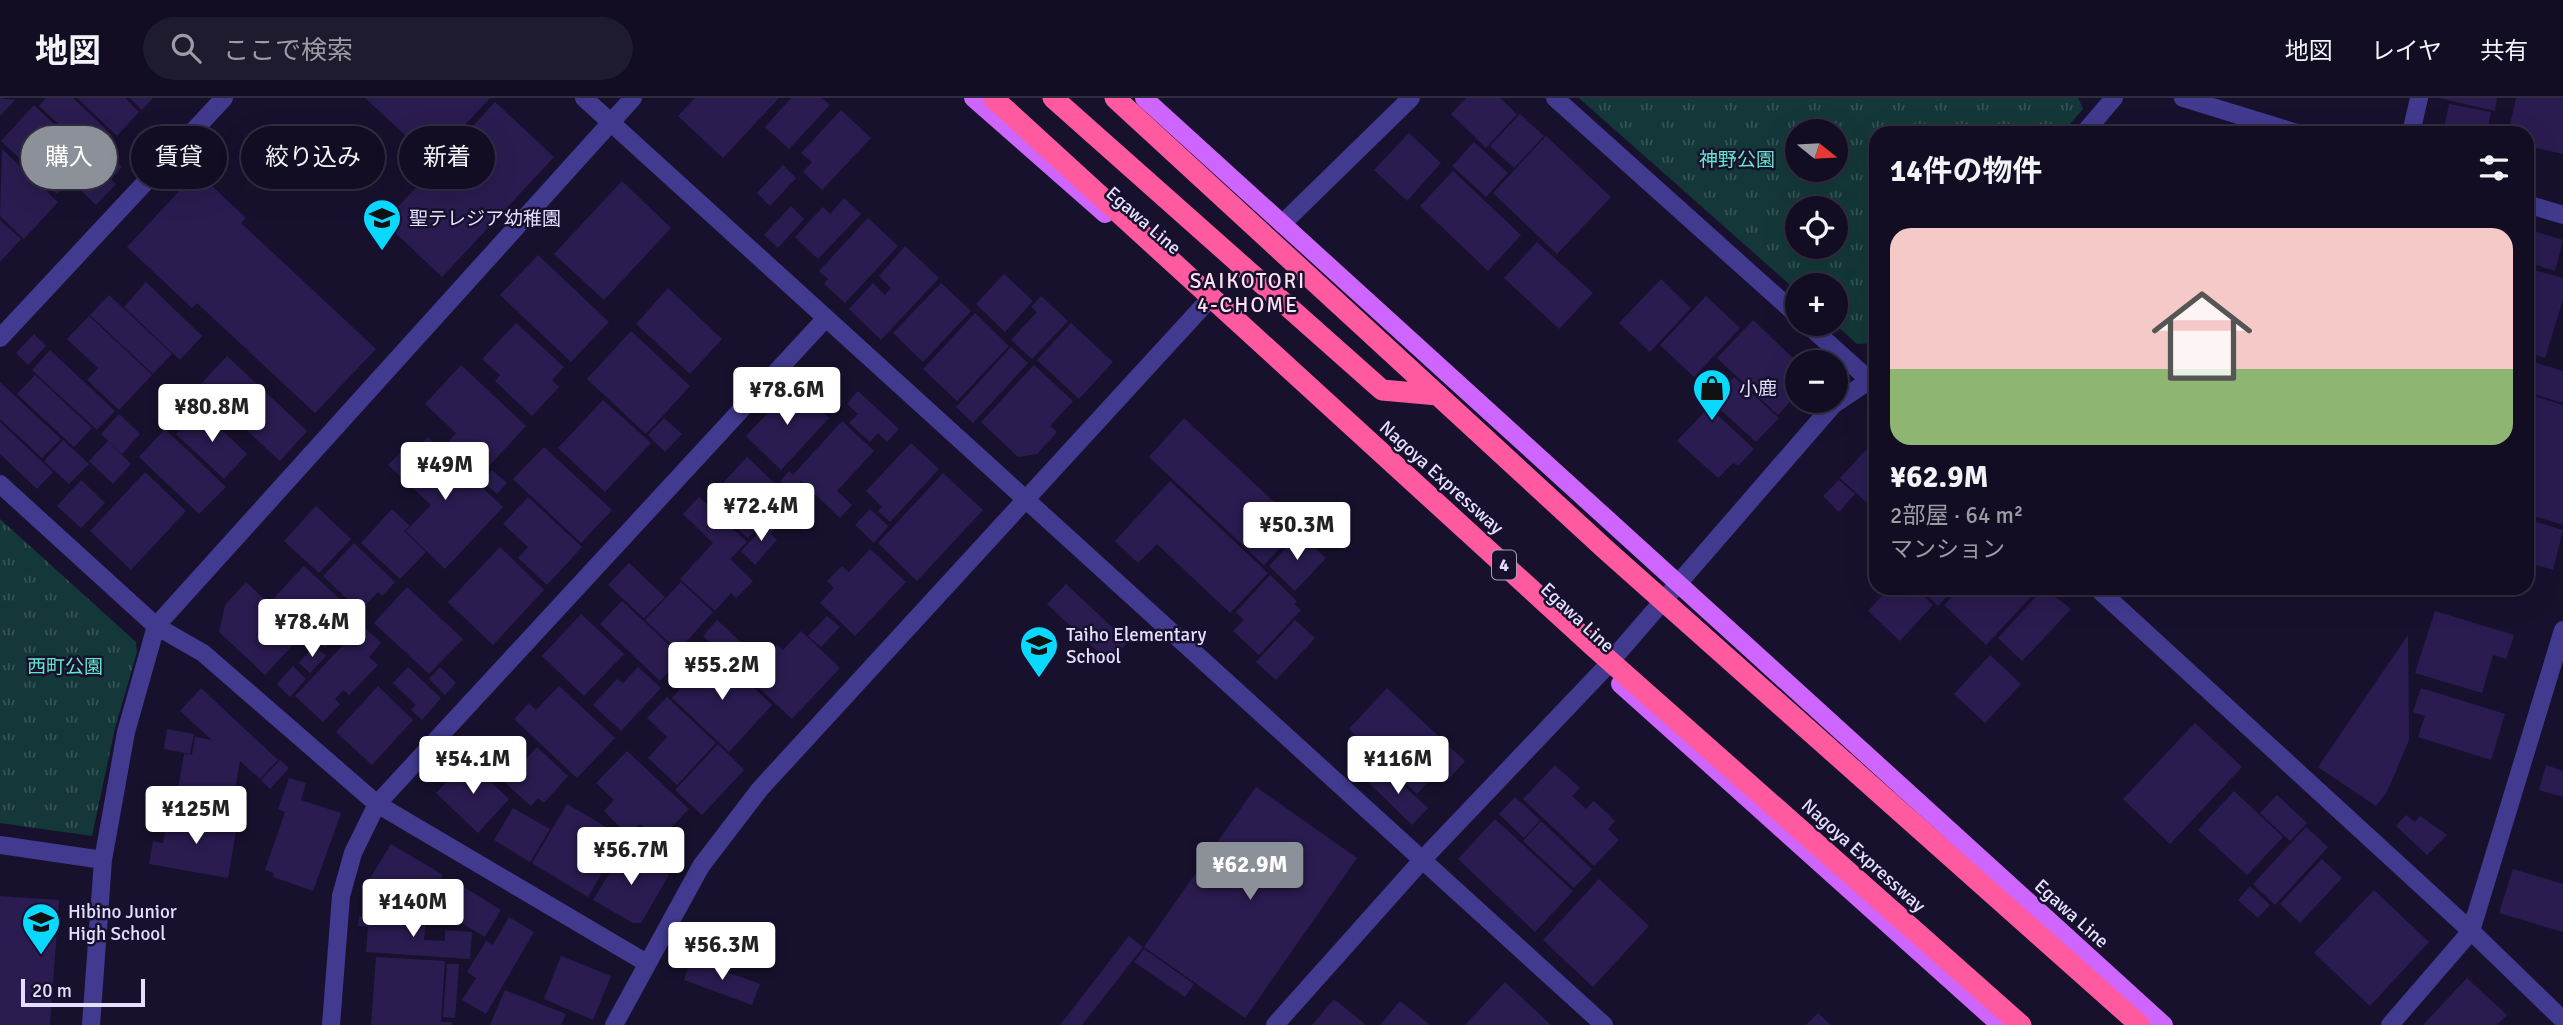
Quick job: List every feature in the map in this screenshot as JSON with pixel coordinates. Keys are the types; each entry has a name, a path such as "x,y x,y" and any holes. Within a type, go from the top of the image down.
{"highway":[{"name":"Nagoya Expressway","path":"993,98 1594,647 2021,1025"},
{"path":"1053,98 1382,390 1438,395"},
{"path":"1115,98 1615,558 2140,1025"}],"main road":[{"name":"Egawa Line","path":"974,98 1206,303 1604,669 2000,1025"},
{"name":"Egawa Line","path":"1144,98 2164,1025"}],"street":[{"path":"0,338 224,98"},
{"path":"584,98 1424,858 1600,1024"},
{"path":"91,1025 103,860 126,732 156,626 633,98"},
{"path":"1282,224 1411,98"},
{"path":"1555,98 1785,304"},
{"path":"2090,126 2114,98"},
{"path":"2183,98 2274,126"},
{"path":"2413,126 2419,98"},
{"path":"2534,206 2563,215"},
{"path":"614,1025 645,962 701,866 760,789 1206,303"},
{"path":"331,1025 341,896 353,853 377,804 826,318"},
{"path":"1821,336 1869,376"},
{"path":"1275,1025 1424,858 1604,669 1833,405 1869,384"},
{"path":"0,484 156,626 203,653 377,804 645,962"},
{"path":"2105,595 2471,931 2563,1020"},
{"path":"2390,1025 2471,931 2563,630"},
{"path":"0,845 103,860"}],"green space":[{"name":"神野公園","path":"1579,98 2078,98 2083,109 2068,126 1869,126 1869,343 1857,344 1848,336 1848,273 1785,273 1785,280"},
{"name":"西町公園","path":"0,519 136,642 137,652 115,728 92,836 0,823"}],"building":[{"path":"0,98 15,100 0,116"},
{"path":"46,98 73,98 103,126 61,126 39,106"},
{"path":"77,98 125,98 139,112 117,136 117,126 106,126"},
{"path":"130,98 153,98 142,110"},
{"path":"365,98 490,98 464,126 399,126 399,129"},
{"path":"695,98 779,98 723,158 678,116"},
{"path":"791,98 822,98 830,105 789,149 765,127"},
{"path":"1466,98 1500,98 1517,114 1486,148 1451,114"},
{"path":"2439,98 2497,98 2495,111"},
{"path":"2516,98 2563,98 2563,154 2534,148 2534,126 2510,126"},
{"path":"495,102 554,157 442,277 384,222 415,189 495,189 495,126 473,126"},
{"path":"2449,104 2491,112 2488,126 2444,126"},
{"path":"34,105 56,126 21,126 21,160 1,141"},
{"path":"841,110 871,138 822,190 803,172 812,162 801,153"},
{"path":"1520,114 1544,136 1514,168 1490,146"},
{"path":"1409,133 1441,163 1407,201 1374,170"},
{"path":"1546,136 1611,197 1557,254 1493,193"},
{"path":"1474,142 1508,173 1486,197 1452,166"},
{"path":"2,149 21,167 21,189 44,189 58,202 24,239 0,216"},
{"path":"783,165 796,178 770,206 757,193"},
{"path":"1453,171 1521,235 1488,271 1420,206"},
{"path":"622,181 671,228 604,300 554,254"},
{"path":"79,189 111,189 96,205"},
{"path":"181,189 215,189 246,218 241,223 376,349 315,413 197,303 192,308 127,247"},
{"path":"844,198 861,214 818,259 795,237 823,207 830,214"},
{"path":"791,206 804,219 778,248 764,235"},
{"path":"868,218 898,246 845,303 824,284 828,279 819,271"},
{"path":"0,220 21,239 0,262"},
{"path":"2534,231 2563,240 2555,271 2534,264"},
{"path":"1537,242 1593,293 1559,329 1504,278"},
{"path":"905,246 939,278 881,340 849,309 873,283 885,295 891,288 879,276"},
{"path":"538,255 609,322 571,362 500,295"},
{"path":"2534,270 2563,278 2563,300 2545,358 2534,354"},
{"path":"1004,274 1033,301 1005,332 976,304"},
{"path":"1661,279 1691,308 1650,352 1619,323"},
{"path":"146,282 202,336 180,360 124,307"},
{"path":"941,283 971,311 923,362 893,333"},
{"path":"668,288 722,339 690,374 636,324"},
{"path":"109,295 172,354 153,374 90,315"},
{"path":"1041,296 1068,321 1032,359 1011,340 1037,312 1031,307"},
{"path":"1706,296 1740,328 1694,377 1660,345"},
{"path":"975,313 1009,346 957,401 923,369"},
{"path":"89,316 152,375 119,410 87,380 98,368 67,339"},
{"path":"1753,320 1785,351 1785,407 1778,415 1717,358"},
{"path":"516,323 564,367 552,380 559,387 532,416 495,381 500,375 482,359"},
{"path":"1071,323 1113,362 1079,399 1037,360"},
{"path":"631,331 690,386 646,434 587,379"},
{"path":"34,334 46,346 28,365 16,353"},
{"path":"1011,347 1028,363 973,423 956,407"},
{"path":"50,350 115,411 97,430 32,370"},
{"path":"227,356 307,431 280,461 199,386"},
{"path":"2534,362 2563,371 2563,403 2534,394"},
{"path":"461,365 526,426 477,479 444,447 456,433 425,404"},
{"path":"1034,365 1073,401 1050,426 1057,432 1037,454 1018,457 981,422"},
{"path":"35,375 92,428 74,447 17,394"},
{"path":"1734,377 1779,418 1756,442 1712,402"},
{"path":"0,382 61,439 42,458 0,419"},
{"path":"794,385 829,418 781,470 746,436"},
{"path":"858,391 899,429 887,442 878,433 870,442 849,423 858,414 847,404"},
{"path":"2534,396 2563,405 2563,525 2534,516"},
{"path":"603,400 651,443 605,492 558,448"},
{"path":"1709,407 1754,449 1738,466 1733,463 1718,478 1677,441"},
{"path":"200,409 247,454 224,479 176,434"},
{"path":"119,414 140,434 122,454 101,434"},
{"path":"664,418 682,434 665,452 648,435"},
{"path":"1184,418 1286,513 1272,528 1286,541 1264,565 1149,457"},
{"path":"842,421 874,451 837,491 852,505 840,518 801,481 792,492 780,481 789,471 793,475"},
{"path":"0,422 53,472 37,489 0,454"},
{"path":"165,429 226,487 199,514 139,457"},
{"path":"428,437 503,507 445,569 406,531 431,505 388,465 403,450 410,456"},
{"path":"63,440 89,464 69,484 44,461"},
{"path":"108,441 131,464 113,484 89,461"},
{"path":"911,443 939,469 890,522 878,511 882,507 866,491"},
{"path":"544,447 612,510 581,543 513,479"},
{"path":"1869,447 1869,505 1840,478"},
{"path":"747,457 788,496 748,538 707,500"},
{"path":"492,470 507,483 497,494 482,481"},
{"path":"145,472 186,511 131,570 90,531"},
{"path":"943,473 983,510 917,581 878,543"},
{"path":"81,480 105,503 81,528 57,506"},
{"path":"1839,480 1855,494 1839,512 1823,496"},
{"path":"1170,481 1268,573 1230,613 1157,544 1138,563 1115,541"},
{"path":"528,497 582,547 547,585 518,558 528,547 503,524"},
{"path":"699,497 747,542 730,559 753,581 736,598 731,593 715,611 680,579 713,543 683,514"},
{"path":"316,506 351,539 319,573 284,541"},
{"path":"392,509 410,526 404,531 426,552 400,579 361,543"},
{"path":"870,509 888,526 874,543 855,525"},
{"path":"770,520 777,527 771,534 777,540 755,565 741,551"},
{"path":"2534,521 2563,530 2553,570 2534,564"},
{"path":"1299,534 1326,558 1295,591 1269,566"},
{"path":"354,543 395,582 382,596 378,592 360,611 323,576"},
{"path":"500,547 544,590 493,645 448,602"},
{"path":"870,549 906,582 855,636 820,603 834,588 827,581 842,566 849,572"},
{"path":"629,563 665,597 644,618 608,585"},
{"path":"304,566 356,614 325,648 273,599"},
{"path":"1270,575 1297,601 1294,604 1301,610 1259,655 1233,631 1244,620 1236,612"},
{"path":"246,582 302,635 265,675 219,632 225,605"},
{"path":"681,582 713,612 678,651 645,620"},
{"path":"1066,584 1128,642 1109,662 1047,604"},
{"path":"407,587 463,639 429,674 374,623"},
{"path":"1883,595 1922,595 1933,605 1900,641 1868,611"},
{"path":"1926,595 1948,595 1938,606"},
{"path":"1953,595 2032,595 1986,645 1944,605"},
{"path":"2038,595 2053,595 2071,609 2022,661 1998,638"},
{"path":"622,601 682,657 660,681 600,624"},
{"path":"2435,611 2514,635 2506,659 2493,655 2482,693 2415,673"},
{"path":"581,614 624,654 584,696 542,656"},
{"path":"827,616 840,627 821,647 808,636"},
{"path":"717,620 746,647 732,663 703,636"},
{"path":"1295,620 1315,638 1276,680 1256,662"},
{"path":"362,625 381,643 369,657 378,665 349,695 343,690 335,699 340,704 323,722 295,696"},
{"path":"801,631 840,668 792,719 747,677 777,645 783,650"},
{"path":"2408,635 2409,740 2387,792 2376,806 2318,767"},
{"path":"314,645 326,656 310,673 299,663"},
{"path":"715,651 772,705 729,752 672,698"},
{"path":"1990,655 2021,684 1985,723 1954,694"},
{"path":"293,666 306,679 290,697 277,684"},
{"path":"408,667 441,698 422,720 411,710 416,705 393,683"},
{"path":"440,667 456,683 445,695 429,679"},
{"path":"638,667 661,688 621,731 593,705 617,679 623,683"},
{"path":"378,686 413,720 372,765 336,732"},
{"path":"559,686 615,738 577,778 514,719 529,703 536,710"},
{"path":"201,688 278,760 260,779 240,761 229,822 174,813 184,754 192,755 195,737 212,740 180,711"},
{"path":"1387,688 1465,761 1448,780 1439,771 1417,794 1349,729"},
{"path":"2421,688 2505,714 2491,760 2418,737 2425,716 2413,712"},
{"path":"667,697 716,743 677,785 648,758 667,737 647,718"},
{"path":"2195,723 2242,767 2170,844 2123,799"},
{"path":"167,729 194,734 190,754 164,749"},
{"path":"484,741 509,764 496,779 471,755"},
{"path":"718,744 744,770 702,815 675,790"},
{"path":"537,747 568,776 544,803 538,798 531,806 504,782"},
{"path":"627,751 689,809 658,841 640,824 629,836 604,811 614,800 596,783"},
{"path":"280,760 289,768 270,789 261,780"},
{"path":"467,760 509,799 478,833 436,793"},
{"path":"1555,765 1580,788 1572,796 1586,809 1594,801 1615,821 1608,829 1619,840 1594,866 1523,799"},
{"path":"2546,765 2563,771 2563,797 2539,790"},
{"path":"1382,766 1428,808 1412,825 1368,782"},
{"path":"289,778 306,783 301,800 341,813 313,891 273,877 274,873 265,870 285,812 278,809"},
{"path":"1256,787 1357,858 1245,1018 1144,947"},
{"path":"2234,791 2283,837 2247,875 2198,830"},
{"path":"2277,795 2307,823 2290,841 2260,813"},
{"path":"1515,797 1540,820 1524,838 1499,814"},
{"path":"567,804 623,837 588,897 532,863"},
{"path":"513,808 550,829 530,862 494,840"},
{"path":"168,813 237,825 228,878 149,864 153,841 163,843"},
{"path":"2406,815 2415,822 2420,816 2447,835 2427,855 2396,826"},
{"path":"1495,819 1573,891 1535,932 1458,859"},
{"path":"1541,821 1592,869 1574,888 1523,841"},
{"path":"2306,827 2328,847 2275,905 2253,884"},
{"path":"391,844 443,875 425,905 396,888 388,902 364,888"},
{"path":"625,848 669,875 641,923 633,923 593,900"},
{"path":"2322,859 2342,878 2300,923 2280,904"},
{"path":"2513,869 2563,884 2563,932 2499,913"},
{"path":"451,879 501,910 485,937 434,907"},
{"path":"1599,879 1649,926 1593,987 1543,940"},
{"path":"2250,886 2270,905 2258,918 2238,900"},
{"path":"2374,890 2429,942 2370,1006 2314,953"},
{"path":"0,896 59,900 50,1025 0,1025"},
{"path":"359,916 426,921 424,940 445,941 445,930 472,932 470,959 366,952 368,927 358,926"},
{"path":"509,917 534,932 486,1014 462,1000 476,978 467,972 486,941 493,945"},
{"path":"1129,936 1143,947 1082,1025 1060,1025"},
{"path":"1144,949 1194,984 1185,997 1134,962"},
{"path":"561,956 611,976 593,1020 544,999"},
{"path":"376,957 445,961 441,1022 452,1022 452,1025 371,1025"},
{"path":"691,959 760,984 752,1005 684,980"},
{"path":"447,964 459,964 455,1018 443,1017"},
{"path":"2467,978 2507,1015 2497,1025 2423,1025"},
{"path":"1505,982 1551,1025 1465,1025"},
{"path":"505,990 566,1014 561,1025 490,1025"},
{"path":"1334,999 1366,1025 1312,1025"},
{"path":"1400,1001 1430,1025 1380,1025"},
{"path":"1818,1013 1831,1025 1806,1025"}],"place":[{"name":"聖テレジア幼稚園","path":"382,252"},
{"name":"小鹿","path":"1712,422"},
{"name":"Taiho Elementary School","path":"1039,679"},
{"name":"Hibino Junior High School","path":"41,956"}],"district":[{"name":"SAIKOTORI 4-CHOME","path":"1248,293"}]}
